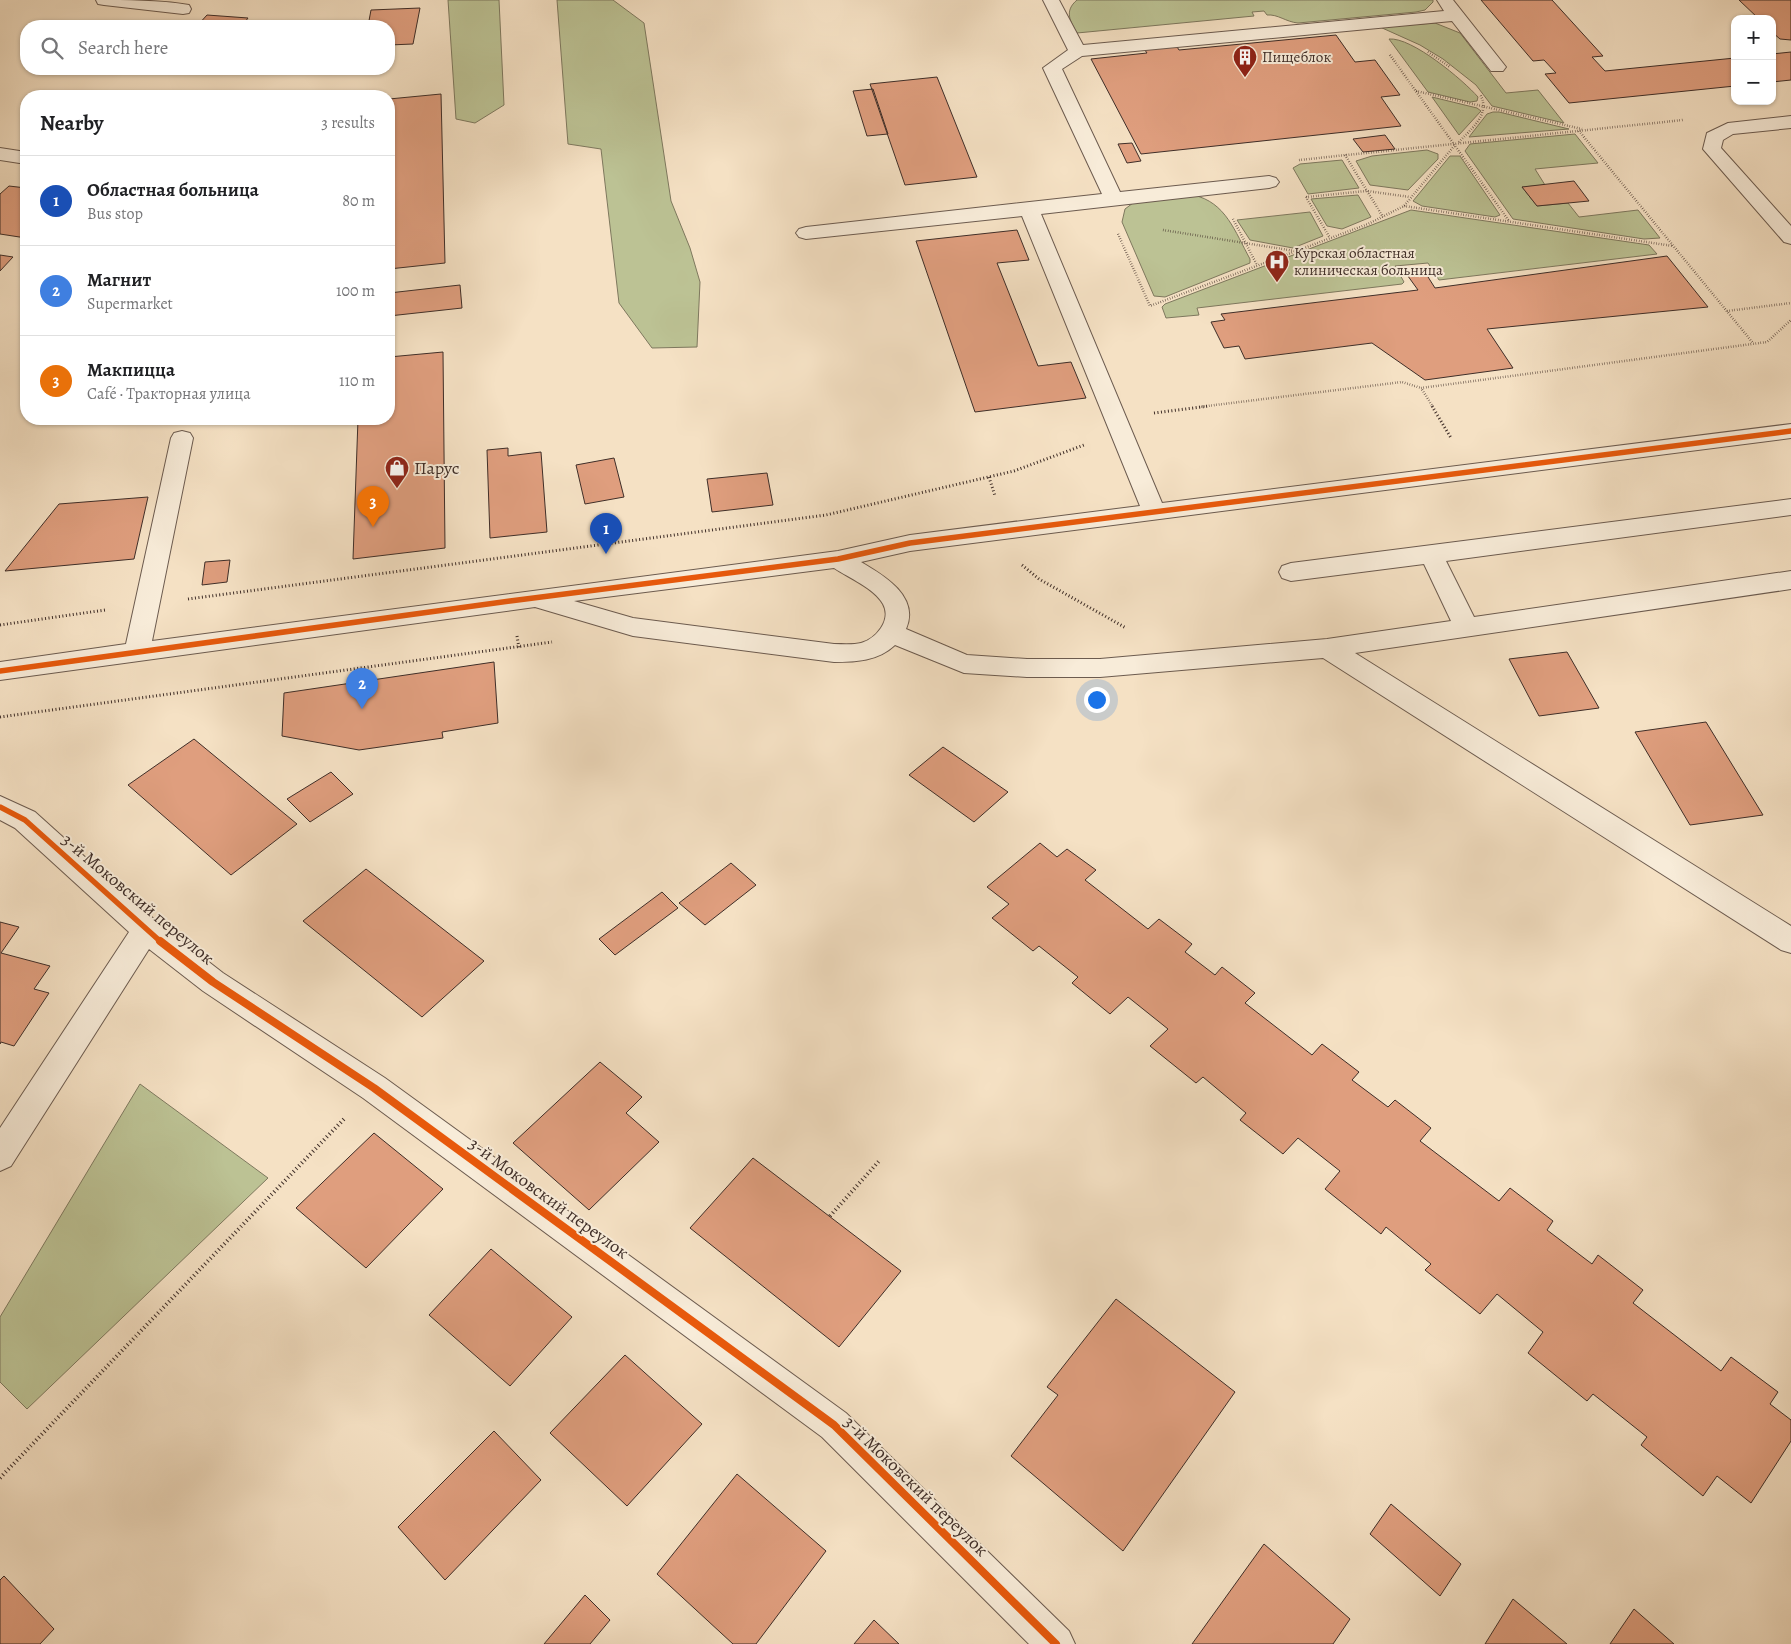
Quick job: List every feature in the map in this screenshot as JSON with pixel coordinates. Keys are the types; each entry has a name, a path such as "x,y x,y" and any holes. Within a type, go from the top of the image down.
{"street":[{"path":"104,0 183,9"},
{"path":"1051,0 1077,50"},
{"path":"1444,0 1497,67"},
{"path":"1113,198 1052,68 1077,50 1456,15"},
{"path":"1791,122 1728,129 1714,137 1712,150 1791,238"},
{"path":"0,154 20,157"},
{"path":"806,233 1269,182"},
{"path":"1029,209 1154,512"},
{"path":"1,674 137,652 520,599 838,560 910,543 1791,431"},
{"path":"137,652 182,438"},
{"path":"1291,572 1791,507"},
{"path":"1431,555 1466,626"},
{"path":"520,599 633,627 834,652 852,653 868,650 882,643 892,633 898,622 898,610 892,598 838,560"},
{"path":"892,633 964,664 1027,668 1100,668 1188,662 1327,648 1466,626 1791,580"},
{"path":"1327,648 1791,941"},
{"name":"3-й Моковский переулок","path":"0,807 25,820 146,930 213,982 374,1088 834,1425 1056,1644"},
{"path":"0,1156 146,930"}],"path":[{"path":"1385,48 1456,144 1509,222"},
{"path":"1427,52 1457,72"},
{"path":"1416,91 1585,130"},
{"path":"1478,92 1486,107"},
{"path":"1116,231 1150,306 1330,238 1383,217 1404,206 1485,111 1486,107"},
{"path":"1294,161 1683,120"},
{"path":"1578,131 1753,344"},
{"path":"1345,155 1383,217"},
{"path":"1217,187 1257,265"},
{"path":"1302,190 1330,238"},
{"path":"1306,197 1367,191 1410,197"},
{"path":"1404,206 1673,246"},
{"path":"1158,229 1295,251"},
{"path":"1726,311 1791,303"},
{"path":"0,625 826,515 1014,472 1117,425 1402,382 1421,388 1767,342 1791,320"},
{"path":"1421,388 1472,472"},
{"path":"502,559 520,599 520,648"},
{"path":"0,718 500,651 558,641"},
{"path":"0,1478 374,1088"},
{"path":"830,1216 880,1160"}],"green space":[{"path":"448,0 499,0 504,105 475,123 456,119"},
{"path":"557,0 613,0 644,23 671,201 690,248 700,282 697,347 652,348 619,303 601,149 568,144"},
{"path":"1077,0 1433,0 1433,2 1425,10 1416,12 1298,23 1267,15 1264,11 1252,12 1254,16 1077,33 1070,20 1069,12"},
{"path":"1435,23 1460,33 1506,93 1538,90 1564,123 1492,106 1476,85 1443,59 1420,45 1380,27"},
{"path":"1389,39 1399,40 1410,45 1436,61 1471,90 1478,97 1477,101 1470,102 1428,92"},
{"path":"1432,97 1477,108 1481,111 1459,135"},
{"path":"1493,112 1569,129 1469,137 1487,114"},
{"path":"1575,134 1598,163 1535,169 1545,185 1522,187 1537,206 1568,203 1579,217 1638,210 1660,238 1644,239 1513,219 1465,151 1470,144"},
{"path":"1427,150 1438,154 1438,159 1408,190 1370,185 1356,161 1372,156"},
{"path":"1450,156 1460,156 1500,215 1495,217 1422,206 1413,201"},
{"path":"1342,160 1359,188 1308,194 1293,168 1300,164"},
{"path":"1193,195 1214,204 1222,211 1234,229 1250,259 1250,263 1165,297 1154,296 1122,222 1125,209 1137,200"},
{"path":"1358,195 1371,217 1342,229 1327,226 1311,199"},
{"path":"1411,210 1649,245 1657,254 1439,280 1428,263 1395,266 1404,282 1402,284 1197,308 1199,315 1166,318 1162,307 1165,304"},
{"path":"1310,212 1323,236 1293,248 1250,240 1237,220"},
{"path":"140,1084 268,1178 27,1409 0,1382 0,1317"}],"building":[{"path":"1481,0 1552,0 1603,56 1592,57 1605,71 1731,58 1731,86 1569,103 1545,74 1556,73 1544,60 1533,61"},
{"path":"1739,0 1791,0 1791,40 1780,39 1776,36 1776,15 1755,15"},
{"path":"420,8 413,44 395,45 395,20 369,20 371,10"},
{"path":"207,15 248,18 246,20 202,20"},
{"name":"Пищеблок","path":"1336,35 1355,62 1375,60 1400,95 1381,97 1401,126 1141,154 1091,59 1147,53 1142,46 1174,42 1179,50"},
{"path":"1791,52 1791,80 1776,82 1776,54"},
{"path":"937,77 977,177 905,185 870,84"},
{"path":"873,89 888,134 867,136 853,91"},
{"path":"441,94 445,263 395,268 395,98"},
{"path":"1385,135 1395,149 1363,152 1353,139"},
{"path":"1132,143 1141,161 1127,163 1118,144"},
{"path":"1574,181 1589,201 1537,206 1522,187"},
{"path":"9,186 20,187 20,237 0,234 0,194"},
{"path":"1017,230 1029,260 997,263 1038,366 1071,362 1086,398 975,412 916,241"},
{"path":"0,255 13,257 0,271"},
{"path":"1667,256 1708,307 1487,329 1513,368 1425,380 1372,343 1245,359 1239,346 1224,348 1211,322 1225,320 1221,314 1418,290 1405,272 1423,269 1435,288"},
{"path":"460,285 462,308 395,315 395,292"},
{"path":"443,352 445,548 353,559 358,425 395,425 395,356"},
{"path":"508,448 508,456 541,452 547,532 490,538 487,450"},
{"path":"614,458 624,497 585,504 576,465"},
{"path":"767,473 773,505 712,512 707,479"},
{"path":"148,497 134,559 5,571 59,504"},
{"path":"230,560 227,582 202,585 205,562"},
{"path":"1567,652 1599,708 1539,716 1509,659"},
{"path":"494,662 498,723 442,732 443,738 359,750 282,736 284,693"},
{"path":"1706,722 1763,815 1690,825 1635,732"},
{"path":"194,739 297,824 231,875 128,785"},
{"path":"943,747 1008,792 974,822 909,775"},
{"path":"331,772 353,794 310,822 287,799"},
{"path":"1040,843 1057,857 1067,849 1096,870 1085,880 1148,929 1159,919 1192,944 1185,952 1215,975 1222,967 1255,993 1245,1003 1312,1055 1322,1044 1359,1072 1352,1080 1388,1107 1395,1100 1431,1128 1420,1141 1499,1201 1510,1188 1553,1221 1547,1230 1592,1264 1598,1255 1643,1290 1633,1303 1721,1371 1731,1357 1778,1392 1770,1404 1791,1420 1791,1441 1751,1503 1717,1476 1703,1496 1641,1445 1647,1437 1593,1394 1587,1401 1528,1353 1543,1332 1497,1294 1480,1314 1425,1270 1431,1264 1386,1227 1381,1234 1325,1189 1340,1171 1298,1138 1283,1154 1240,1120 1246,1113 1203,1077 1196,1083 1150,1046 1168,1029 1128,997 1110,1014 1072,983 1078,977 1039,946 1033,951 992,918 1009,904 987,887"},
{"path":"731,863 756,885 705,925 679,903"},
{"path":"366,869 484,961 422,1017 303,921"},
{"path":"662,892 678,908 615,955 599,939"},
{"path":"0,922 19,927 1,953 50,966 34,989 49,993 14,1046 1,1042 0,1044"},
{"path":"600,1062 642,1097 626,1113 659,1142 589,1210 513,1143"},
{"path":"374,1133 443,1189 366,1268 296,1208"},
{"path":"753,1158 901,1271 839,1347 690,1228"},
{"path":"491,1249 572,1317 510,1386 429,1315"},
{"path":"1116,1299 1235,1392 1123,1551 1011,1456 1058,1395 1047,1387"},
{"path":"625,1355 702,1424 627,1506 550,1433"},
{"path":"494,1431 541,1480 445,1580 398,1527"},
{"path":"737,1474 826,1551 756,1644 733,1644 657,1574"},
{"path":"1391,1504 1461,1564 1440,1596 1370,1534"},
{"path":"1264,1544 1350,1619 1333,1644 1192,1644"},
{"path":"4,1576 54,1629 40,1644 0,1644 0,1580"},
{"path":"585,1595 610,1620 590,1644 544,1644"},
{"path":"1513,1599 1567,1644 1485,1644"},
{"path":"1634,1609 1674,1644 1610,1644"},
{"path":"874,1620 899,1644 854,1644"}],"cycle path":[{"path":"0,671 510,601 838,559 910,543 1791,431"},
{"path":"0,807 25,820 146,930 213,982 374,1088 834,1425 1056,1644"}],"place":[{"name":"Пищеблок","path":"1245,78"},
{"name":"Курская областная клиническая больница","path":"1277,283"},
{"name":"Парус","path":"397,489"},
{"name":"Макпицца","path":"373,527"},
{"name":"Областная больница","path":"606,554"},
{"name":"Магнит","path":"362,709"}]}
